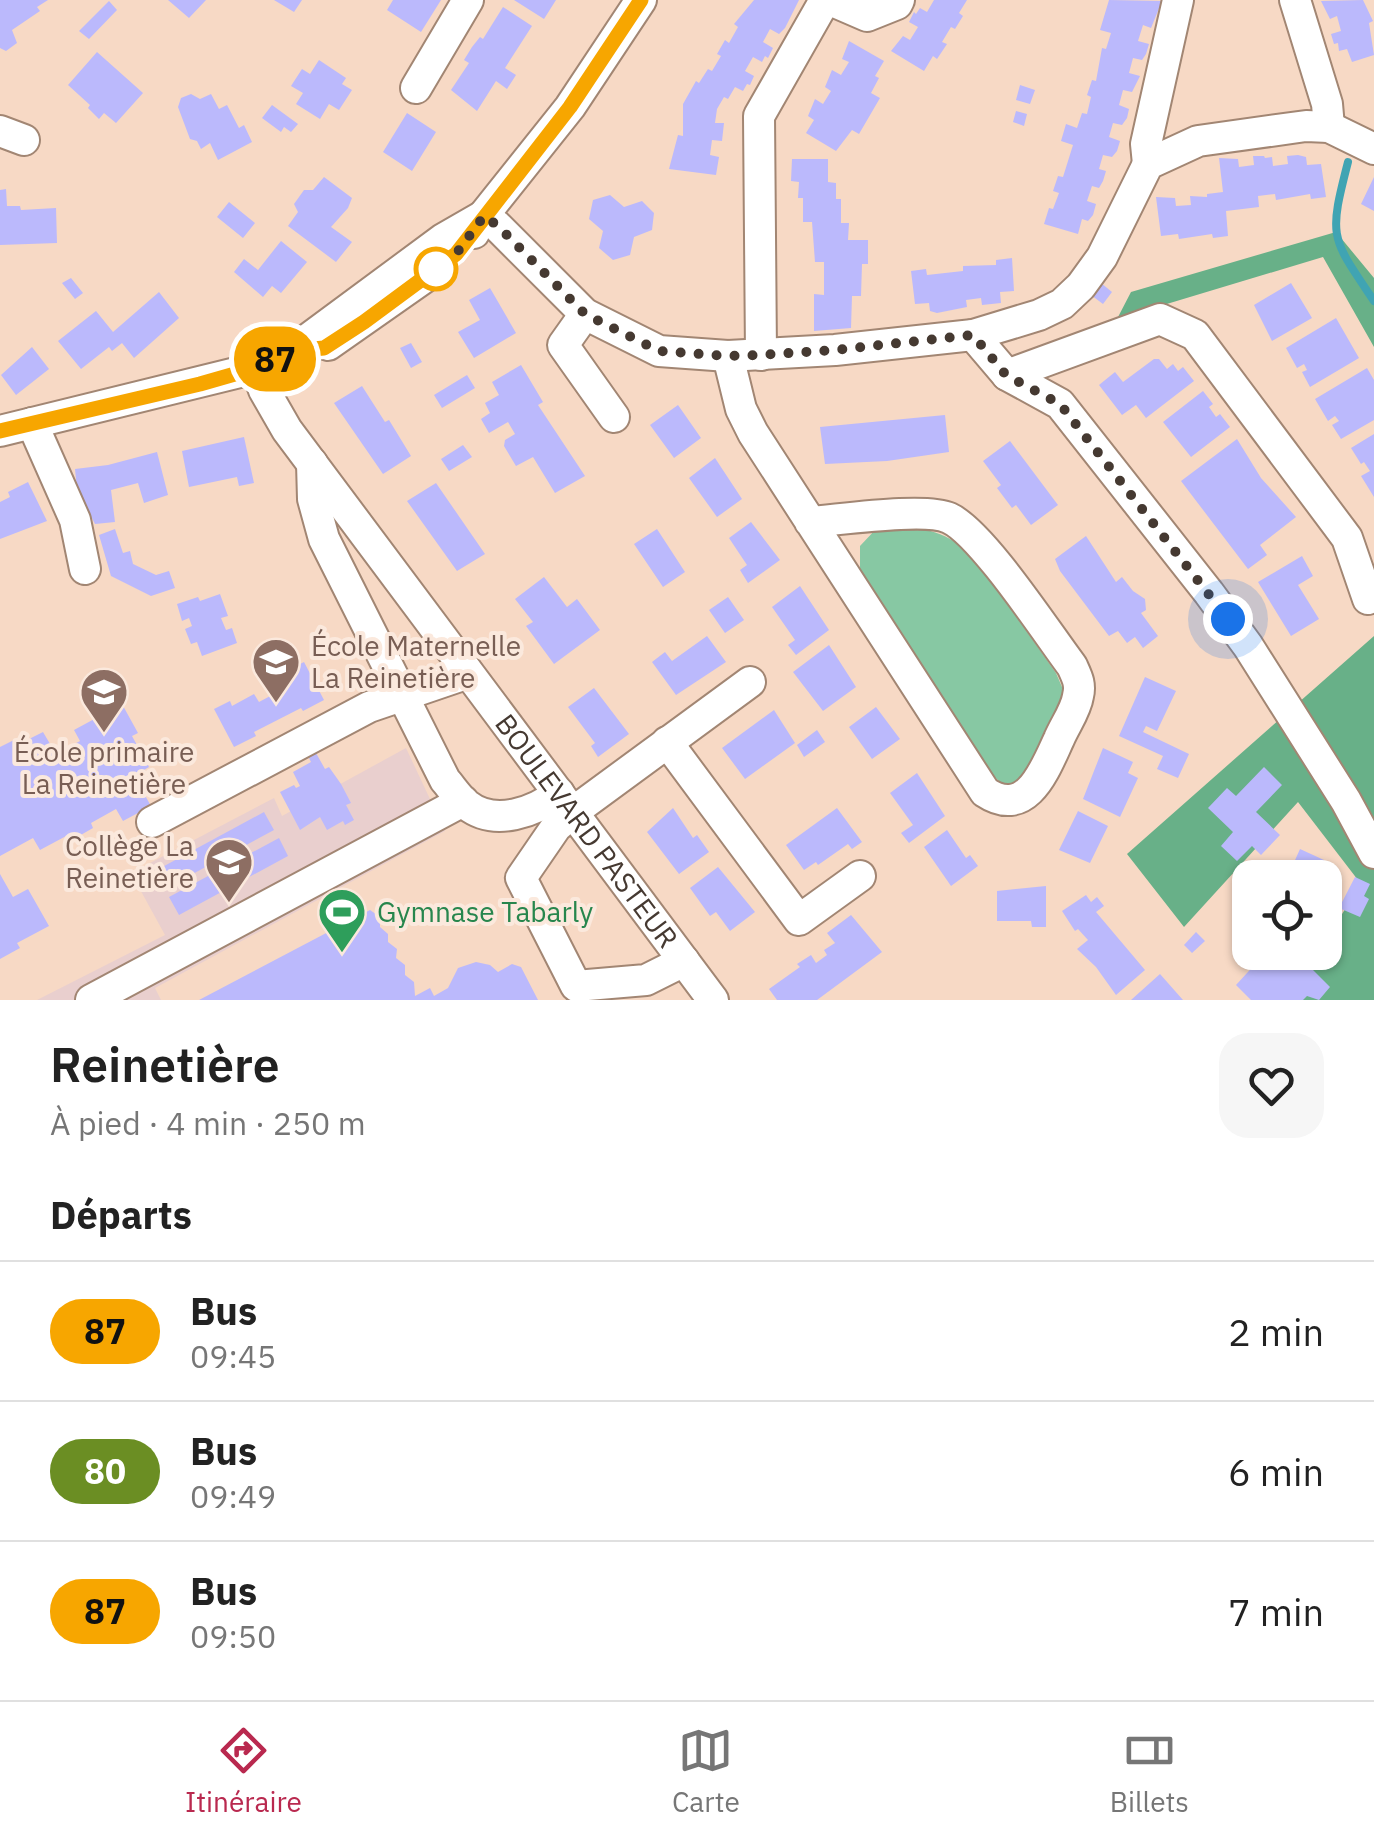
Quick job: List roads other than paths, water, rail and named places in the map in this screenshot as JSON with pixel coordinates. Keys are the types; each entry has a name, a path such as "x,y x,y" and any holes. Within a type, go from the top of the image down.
{"street":[{"path":"416,88 468,0"},
{"path":"0,431 256,368 291,351 324,348 364,322 456,254 570,107 641,0"},
{"path":"760,355 759,116 828,0 867,16 899,0"},
{"path":"484,216 585,314 659,351 728,356 835,350 973,335 1039,315 1062,304 1082,286 1102,257 1148,164 1146,144 1178,0"},
{"path":"1295,0 1327,104 1329,127"},
{"path":"1148,164 1198,141 1306,126 1329,127 1374,149"},
{"path":"585,314 563,345 614,417"},
{"path":"1006,375 1160,320 1195,336 1347,538 1368,598"},
{"path":"973,335 1006,375 1060,404 1209,592 1346,800 1374,853"},
{"path":"728,356 734,388 747,420 810,522 985,792 998,800 1015,800 1028,791 1039,780 1078,699 1079,681 1072,666 973,535 946,516 912,514 810,522"},
{"name":"BOULEVARD PASTEUR","path":"256,368 287,430 713,1000"},
{"path":"32,424 75,520 85,569"},
{"path":"312,463 313,499 324,540 445,780 463,801 486,814 527,813 566,802 667,742 750,682"},
{"path":"152,822 369,707 460,676 466,670"},
{"path":"667,742 799,920 860,876"},
{"path":"92,1000 463,801"},
{"path":"566,802 556,827 522,878 576,986 646,980 684,960"}],"waterway":[{"path":"1348,162 1338,207 1337,236 1374,301"}],"place":[{"name":"École Maternelle La Reinetière","path":"276,704"},
{"name":"École primaire La Reinetière","path":"104,734"},
{"name":"Collège La Reinetière","path":"229,904"},
{"name":"Gymnase Tabarly","path":"342,954"}]}
